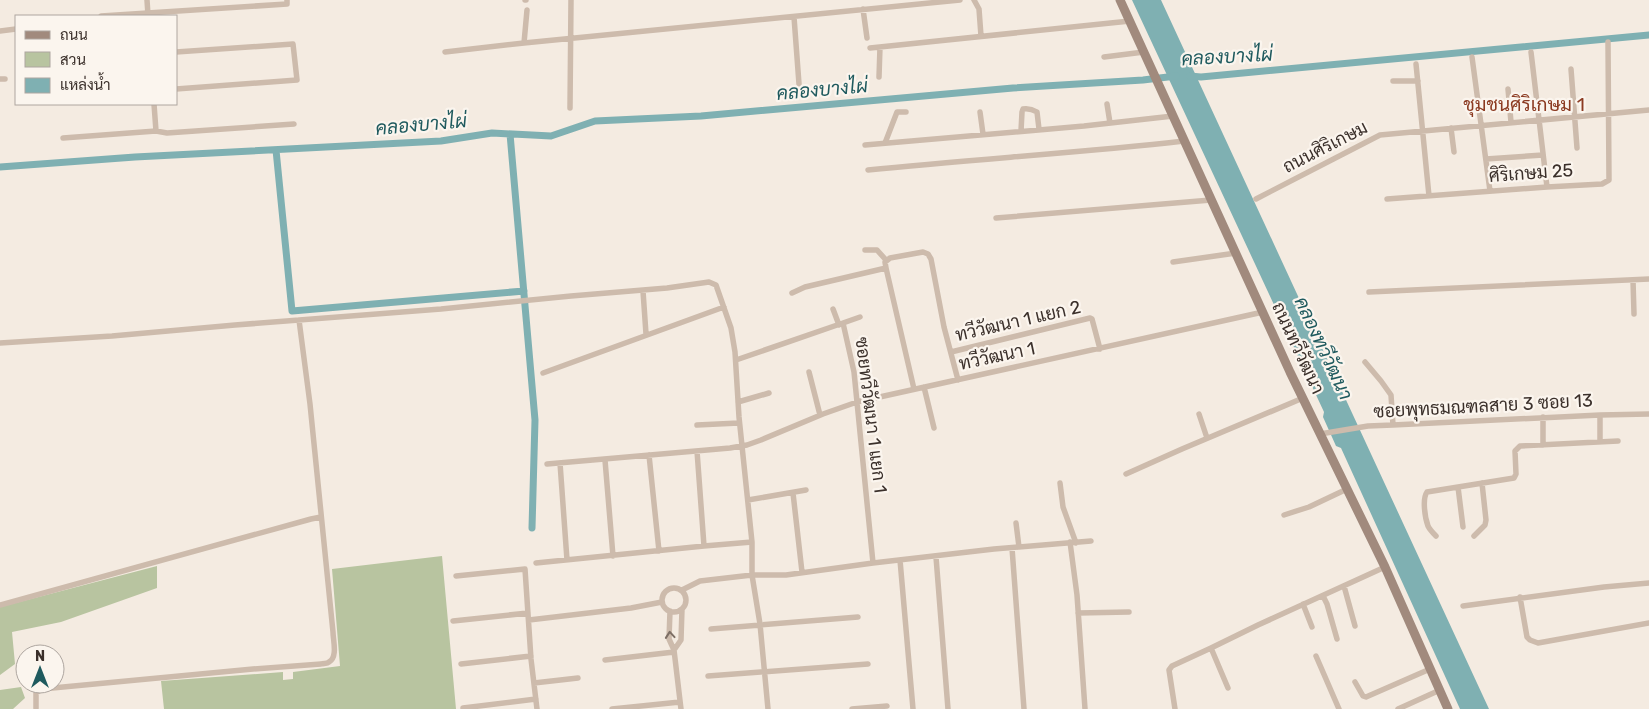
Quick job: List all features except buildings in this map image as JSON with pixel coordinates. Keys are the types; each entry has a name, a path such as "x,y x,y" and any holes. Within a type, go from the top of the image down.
{"main road":[{"name":"ถนนทวีวัฒนา","path":"1120,0 1303,398 1385,567 1448,709"}],"street":[{"path":"147,0 148,15 287,4 287,0"},
{"path":"570,0 570,108"},
{"path":"445,52 960,0"},
{"path":"974,0 979,8 981,36"},
{"path":"862,9 866,38"},
{"path":"524,43 527,10"},
{"path":"794,16 799,84"},
{"path":"870,48 1130,21"},
{"path":"0,31 15,29"},
{"path":"1608,42 1609,113"},
{"path":"178,52 293,44 297,80 178,90"},
{"path":"879,77 880,47"},
{"path":"1104,57 1144,52"},
{"path":"1531,52 1547,187"},
{"path":"1472,57 1490,191"},
{"path":"1416,64 1429,196"},
{"path":"1571,69 1577,148"},
{"path":"1392,82 1418,81"},
{"path":"1508,89 1511,122"},
{"path":"1107,104 1110,123"},
{"path":"154,105 156,131"},
{"path":"1021,131 1022,112 1023,109 1027,108 1037,112 1039,129"},
{"name":"ถนนศิริเกษม","path":"1256,199 1380,135 1649,110"},
{"path":"885,144 897,112 906,112"},
{"path":"980,112 983,134"},
{"name":"ศิริเกษม 25","path":"1388,199 1602,184 1608,182 1609,113"},
{"path":"865,145 1173,116"},
{"path":"63,138 294,124"},
{"path":"1451,128 1454,152"},
{"path":"868,170 1184,141"},
{"path":"1486,159 1543,156"},
{"path":"996,218 1211,200"},
{"path":"865,250 876,250 886,260 886,268 914,389"},
{"path":"886,260 916,253 923,252 928,254 931,259 958,380"},
{"path":"1172,262 1236,253"},
{"path":"792,293 805,287 886,268"},
{"path":"1369,292 1649,279"},
{"path":"1633,280 1634,314"},
{"path":"0,344 413,312 643,291 709,282 716,285 731,328 736,360 739,423 752,542 752,575 760,624 768,709"},
{"path":"643,291 646,334"},
{"path":"543,373 724,307"},
{"path":"834,309 841,324 860,317"},
{"name":"ทวีวัฒนา 1","path":"548,464 747,445 857,402 1263,312"},
{"name":"ทวีวัฒนา 1 แยก 2","path":"951,352 1090,318 1092,319 1100,348"},
{"path":"36,708 36,693 42,688 321,664 330,662 333,658 334,649 321,518 299,320"},
{"name":"ซอยทวีวัฒนา 1 แยก 1","path":"736,360 841,324 850,351 857,402 873,563"},
{"path":"1365,362 1391,395 1393,425"},
{"path":"809,372 820,415"},
{"path":"924,387 934,428"},
{"path":"738,402 769,393"},
{"path":"1126,474 1303,398"},
{"path":"1199,414 1207,438"},
{"name":"ซอยพุทธมณฑลสาย 3 ซอย 13","path":"1320,434 1368,426 1543,417 1649,414"},
{"path":"1600,415 1600,442"},
{"path":"1543,417 1543,445"},
{"path":"697,425 739,423"},
{"path":"1436,536 1428,524 1425,494 1431,491 1514,478 1516,474 1515,450 1517,448 1618,441"},
{"path":"696,451 704,546"},
{"path":"649,455 659,551"},
{"path":"605,460 613,556"},
{"path":"560,463 567,560"},
{"path":"1060,483 1063,507 1073,542 1072,554 1086,709"},
{"path":"1474,536 1485,524 1482,483"},
{"path":"1458,487 1463,527"},
{"path":"748,500 806,490"},
{"path":"1284,515 1309,507 1347,490"},
{"path":"794,493 802,572"},
{"path":"0,605 311,519 321,518"},
{"path":"1016,523 1019,547"},
{"path":"682,609 670,612 664,607 662,595 668,589 676,588 682,590 700,581 752,575 786,574 1019,547 1091,541"},
{"path":"536,563 752,542"},
{"path":"1012,548 1024,709"},
{"path":"936,556 948,709"},
{"path":"900,560 913,709"},
{"path":"1176,709 1168,670 1172,666 1385,567"},
{"path":"456,576 525,569 537,709"},
{"path":"1463,606 1520,597 1649,583"},
{"path":"1344,586 1354,626"},
{"path":"674,651 681,640 682,609 685,606 686,598 682,590"},
{"path":"1323,596 1327,604 1336,639"},
{"path":"1520,597 1527,637 1533,642 1538,643 1649,623"},
{"path":"453,621 631,608 662,602"},
{"path":"1303,604 1312,627"},
{"path":"670,612 669,639 674,651 681,709"},
{"path":"1078,613 1129,612"},
{"path":"711,628 858,617"},
{"path":"1211,648 1228,688"},
{"path":"605,660 674,651"},
{"path":"461,664 531,656"},
{"path":"1316,656 1339,709"},
{"path":"708,676 868,664"},
{"path":"1355,682 1363,696 1366,697 1430,669"},
{"path":"534,683 578,678"},
{"path":"1398,709 1440,690"},
{"path":"464,708 536,699"},
{"path":"612,709 680,702"},
{"path":"852,709 887,706"}],"green space":[{"path":"442,556 456,709 164,709 161,681 283,672 283,680 293,679 293,672 340,666 332,569"},
{"path":"157,566 157,588 61,622 12,632 15,664 0,675 0,607"},
{"path":"15,688 15,694 24,694 25,698 13,709 0,709 0,690"}],"water":[{"path":"1132,0 1161,0 1489,709 1460,709 1341,448 1336,446 1323,417 1324,412"}],"waterway":[{"name":"คลองบางไผ่","path":"1190,76 1201,77 1649,35"},
{"name":"คลองบางไผ่","path":"0,167 135,157 441,141 492,133 551,136 595,121 701,116 1013,88 1143,80 1176,76"},
{"path":"510,134 535,420 532,528"},
{"path":"276,150 292,311 524,291"}],"district":[{"name":"ชุมชนศิริเกษม 1","path":"1524,104"}],"water label":[{"name":"คลองทวีวัฒนา","path":"1324,348"}]}
